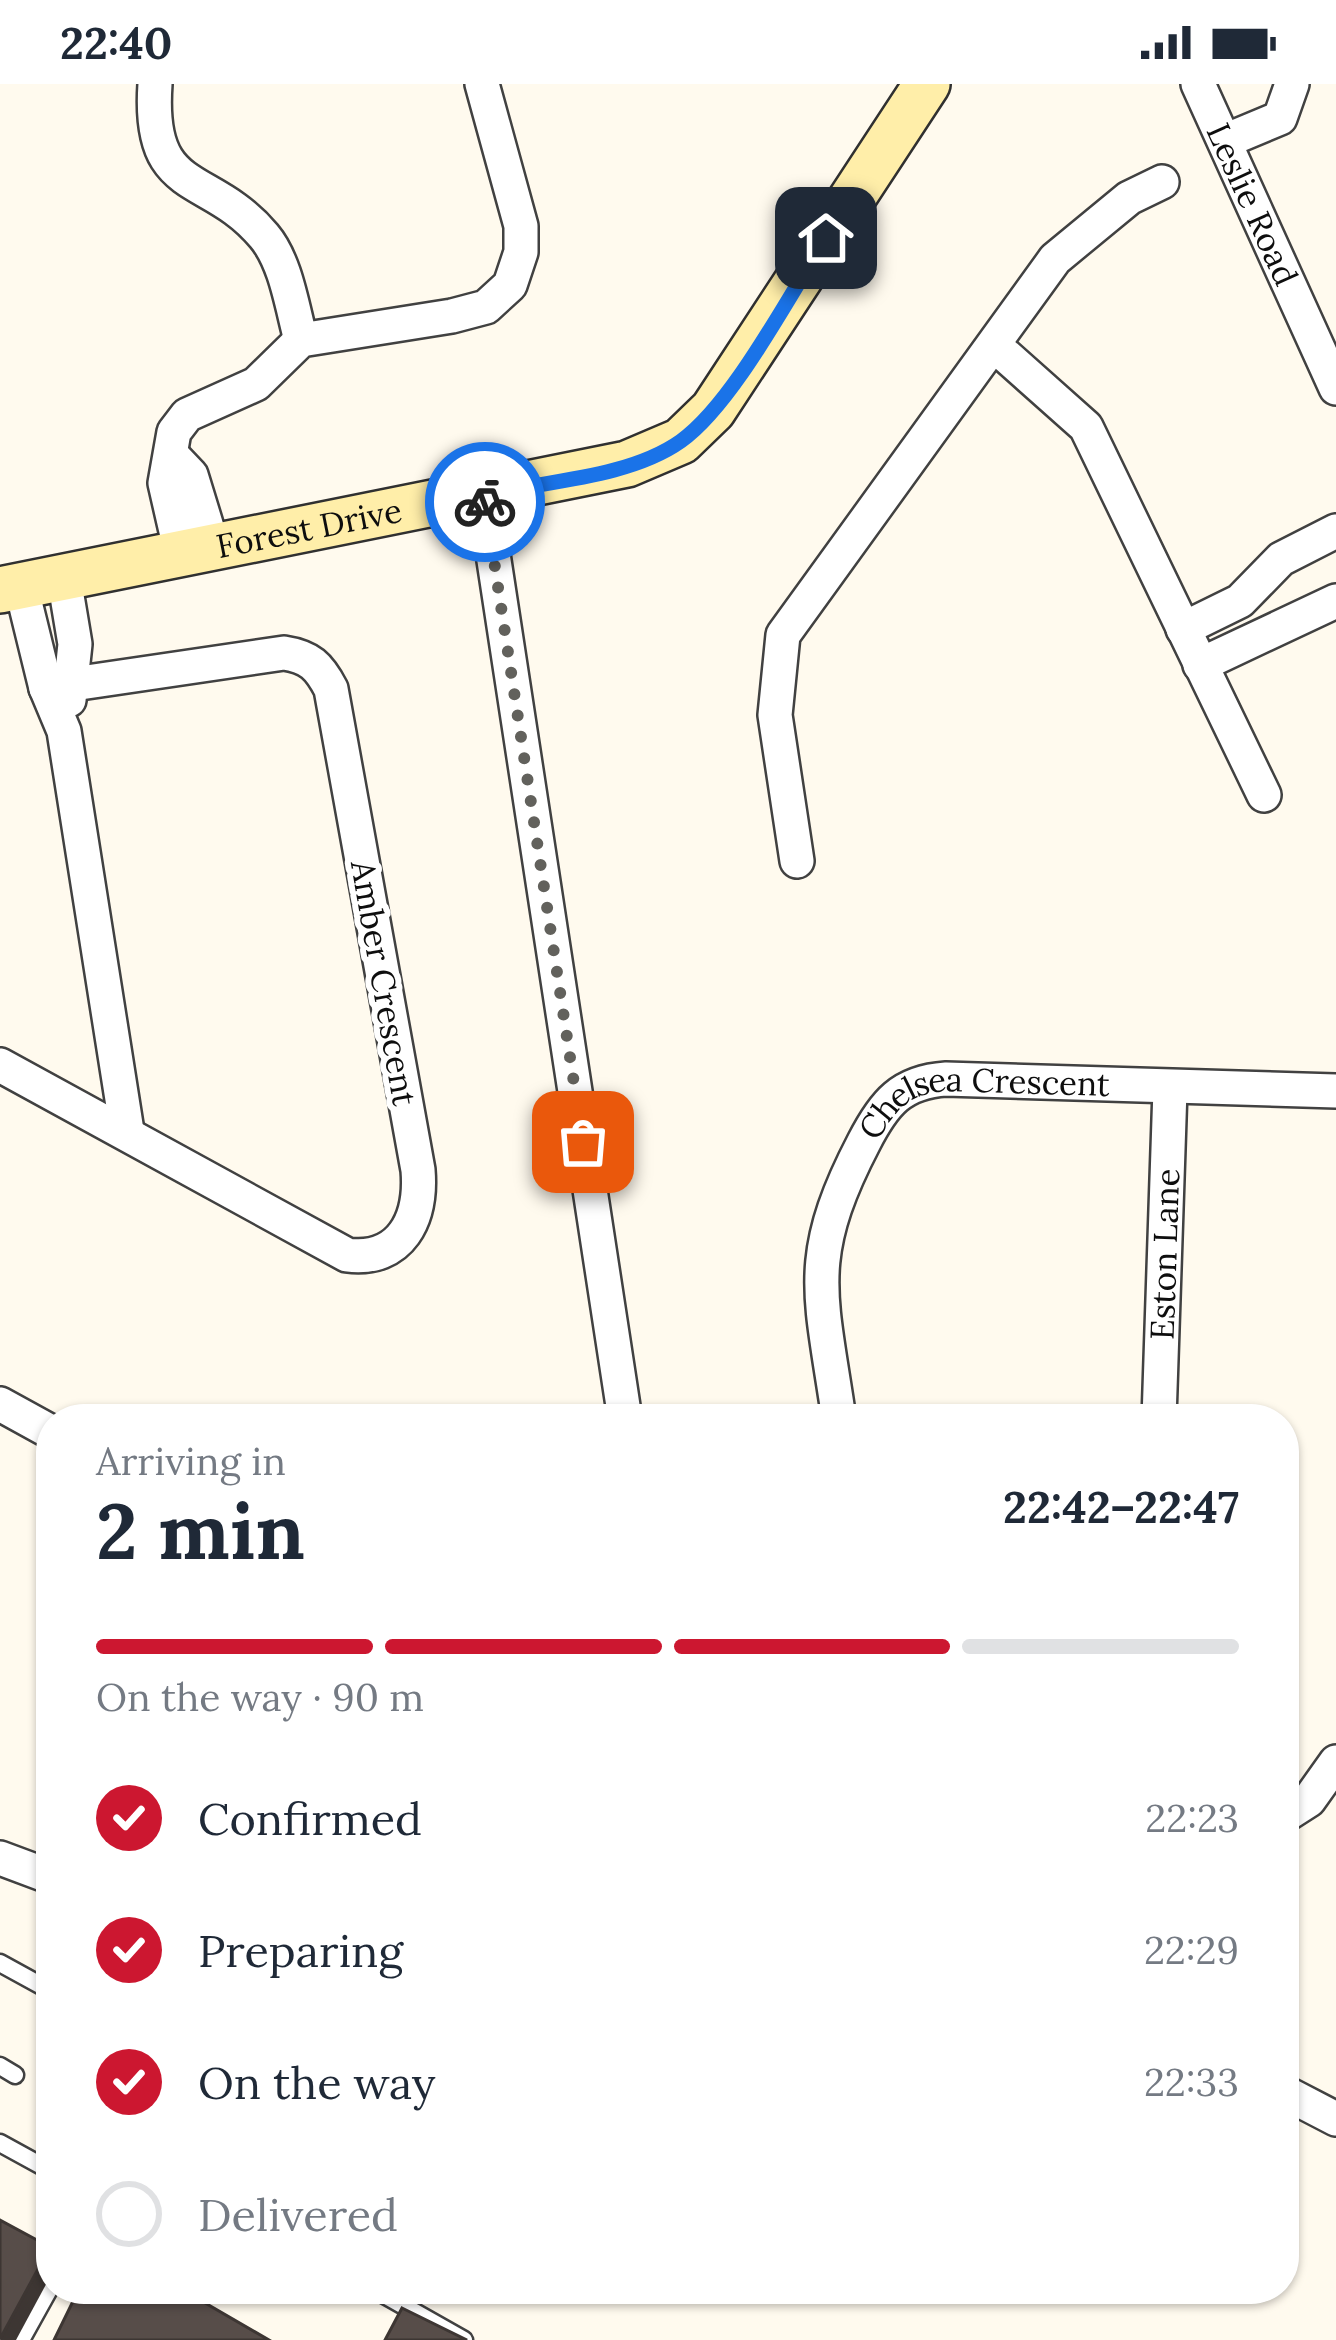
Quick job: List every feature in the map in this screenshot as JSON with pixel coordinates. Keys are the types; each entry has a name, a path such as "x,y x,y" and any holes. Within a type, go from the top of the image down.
{"street":[{"path":"155,84 154,128 176,175 238,212 266,238 302,340"},
{"path":"197,550 191,475 172,455 179,422 256,384 302,340 452,316 486,307 510,285 521,252 520,226 482,84"},
{"name":"Forest Drive","path":"28,585 484,495 657,454 694,430 726,392 927,84"},
{"name":"Leslie Road","path":"1198,84 1336,388"},
{"path":"1226,141 1280,118 1292,84"},
{"path":"797,861 776,715 783,635 1055,260 1129,198 1162,182"},
{"path":"994,346 1086,427 1264,795"},
{"path":"484,495 623,1404"},
{"path":"1183,629 1240,602 1280,559 1336,531"},
{"path":"28,585 75,644 59,686 128,1131"},
{"path":"1200,665 1336,601"},
{"name":"Amber Crescent","path":"0,1065 347,1255 367,1258 392,1250 413,1220 418,1170 331,689 321,669 305,656 284,653 59,686"},
{"name":"Chelsea Crescent","path":"837,1404 819,1277 820,1251 834,1199 888,1100 910,1085 946,1079 1170,1089 1336,1090"},
{"name":"Eston Lane","path":"1160,1404 1170,1089"},
{"path":"0,1404 36,1424"},
{"path":"1299,1806 1336,1762"},
{"path":"0,1858 36,1871"},
{"path":"1299,2100 1336,2119"}],"lane":[{"path":"0,1963 36,1983"},
{"path":"0,2144 36,2163"},
{"path":"22,2340 41,2304"},
{"path":"400,2304 464,2340"}],"building":[{"path":"0,2220 36,2239 36,2273 0,2339"},
{"path":"72,2304 207,2304 269,2340 54,2340"},
{"path":"402,2308 467,2340 385,2340"}],"way so far":[{"path":"485,502 583,1142"}],"route":[{"path":"485,502 484,495 627,464 681,441 713,410 826,238"}]}
